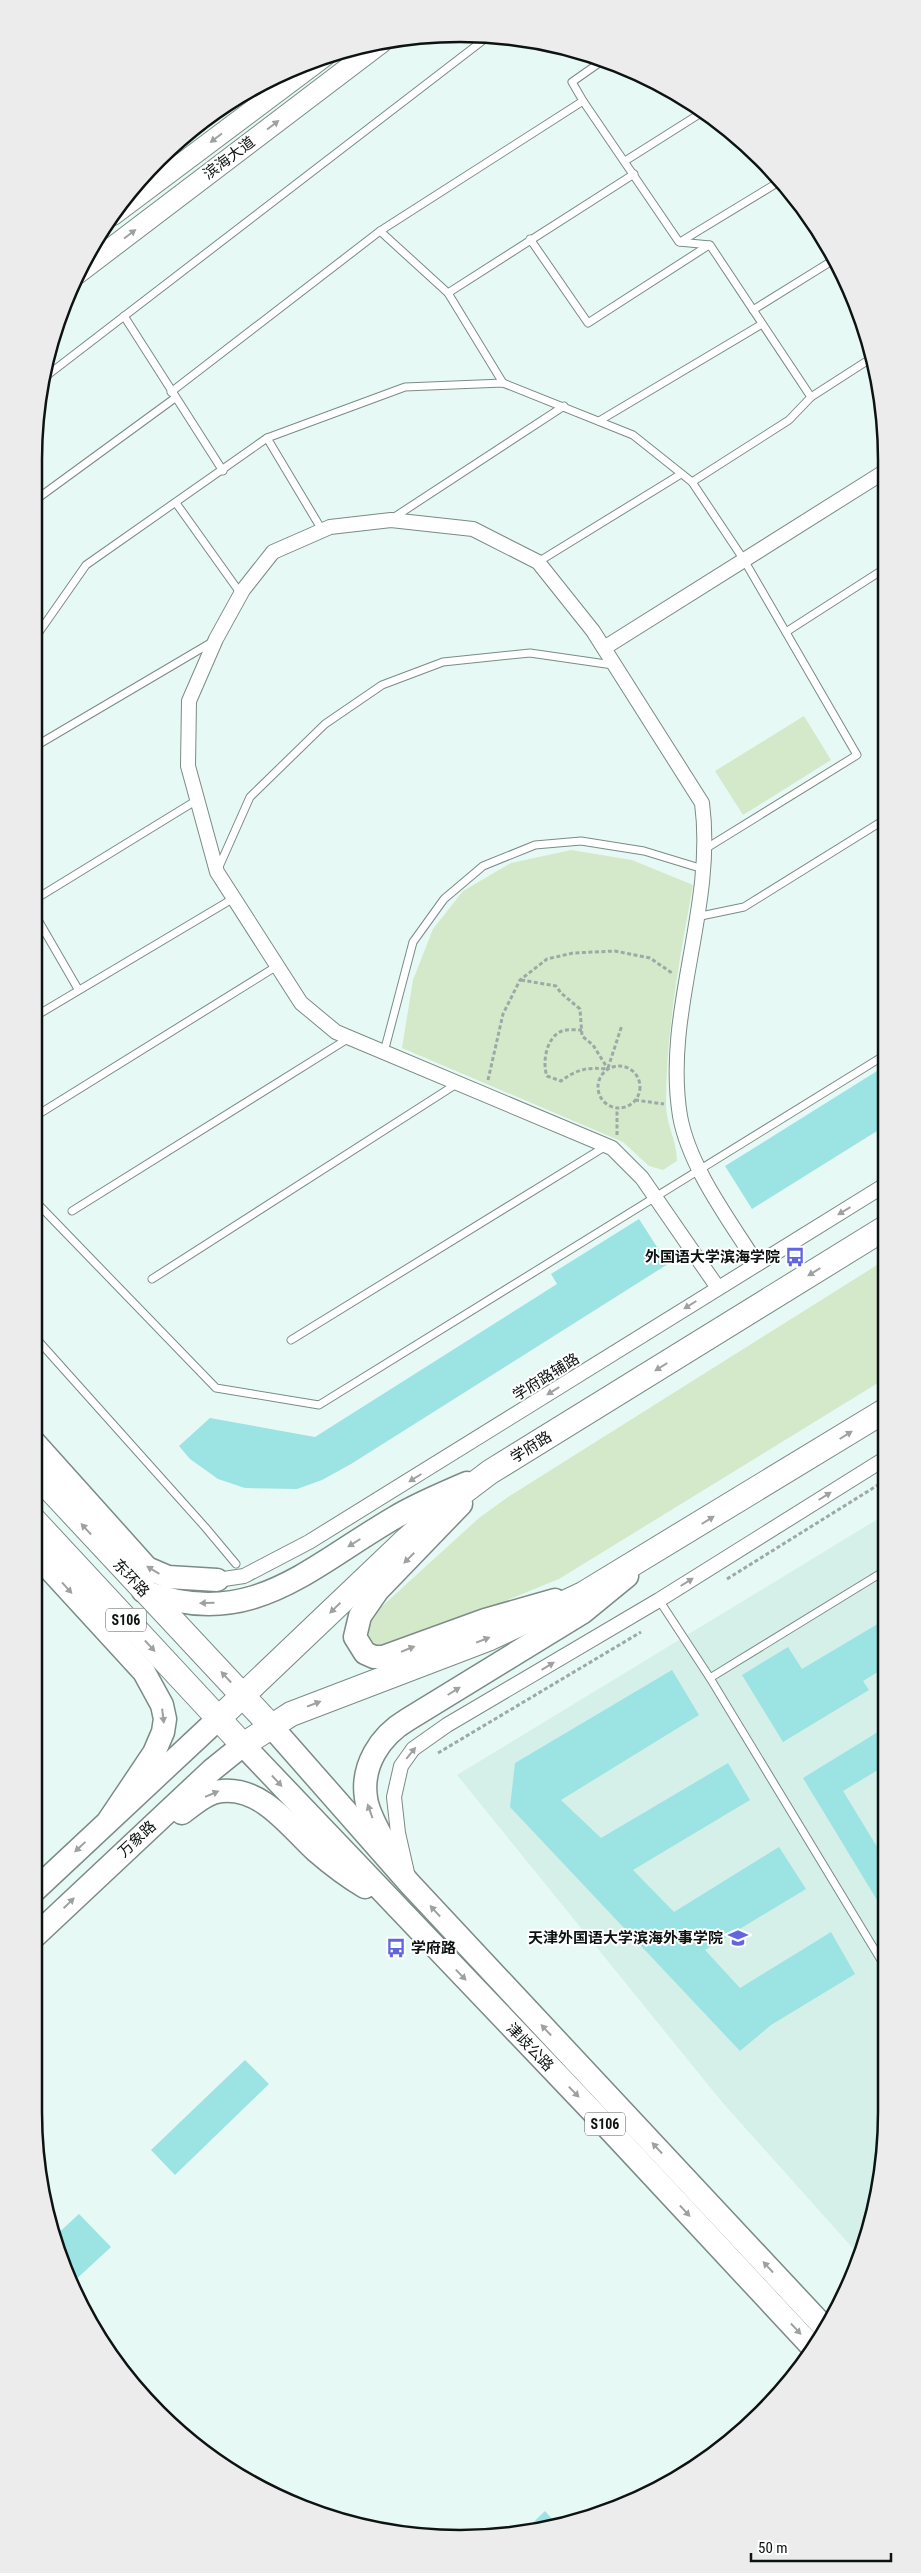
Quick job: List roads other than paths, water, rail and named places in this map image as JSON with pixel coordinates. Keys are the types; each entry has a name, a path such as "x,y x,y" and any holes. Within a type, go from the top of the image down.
{"highway":[{"name":"学府路","path":"218,1719 244,1697 405,1541 441,1509 490,1472 878,1232"},
{"path":"243,1745 271,1726 310,1706 513,1628 583,1594 651,1555 878,1415"},
{"name":"东环路","path":"42,1481 271,1726"},
{"name":"S106","path":"42,1529 243,1745"}],"main road":[{"name":"滨海大道","path":"94,261 367,54"},
{"name":"滨海大道","path":"135,198 301,74"},
{"path":"42,1451 147,1568 168,1577 217,1580"},
{"path":"143,1591 176,1602 199,1604 234,1602 258,1596 297,1580 396,1517 490,1472"},
{"path":"490,1472 378,1590 360,1616 355,1637 358,1646 364,1653 374,1657 382,1657 485,1620 583,1594"},
{"path":"410,1884 379,1832 366,1798 366,1776 375,1750 397,1726 583,1612 651,1555"},
{"path":"42,1561 144,1672 162,1705 165,1719 160,1742 109,1820"},
{"path":"42,1883 218,1719"},
{"name":"津歧公路","path":"271,1726 410,1884 821,2324"},
{"name":"津歧公路","path":"243,1745 612,2132 809,2343"},
{"name":"万象路","path":"42,1929 212,1770 243,1745"},
{"path":"127,1849 206,1797 220,1791 240,1792 268,1805 339,1870 391,1902"}],"street":[{"path":"604,648 878,476"},
{"path":"718,1288 642,1178 612,1148 336,1032 301,1003 217,872 188,766 189,701 216,639 241,594 273,552 330,527 391,520 473,529 538,562 593,631 702,803 706,834 703,870 676,1064 680,1118 698,1170 757,1264"},
{"name":"学府路辅路","path":"217,1580 244,1576 309,1542 878,1190"},
{"path":"410,1884 398,1833 394,1797 401,1766 413,1749 430,1736 659,1600 878,1463"}],"lane":[{"path":"53,371 480,43"},
{"path":"596,65 572,82 679,242"},
{"path":"42,496 380,231 583,101"},
{"path":"625,161 697,116"},
{"path":"448,293 634,174"},
{"path":"679,242 775,184"},
{"path":"380,231 448,293 503,383"},
{"path":"530,239 588,322 710,245"},
{"path":"679,242 710,245"},
{"path":"710,245 811,397"},
{"path":"753,310 828,263"},
{"path":"124,316 222,471"},
{"path":"599,421 762,324"},
{"path":"692,482 790,420 811,397 866,362"},
{"path":"42,628 86,565 267,438 405,387 503,383 633,435 692,482 744,560 857,756 705,849"},
{"path":"391,520 564,406"},
{"path":"267,438 322,530"},
{"path":"538,562 681,474"},
{"path":"176,503 241,594"},
{"path":"786,632 878,573"},
{"path":"42,742 216,639"},
{"path":"217,872 250,797 324,724 382,685 443,662 530,653 615,665"},
{"path":"42,895 197,800"},
{"path":"696,917 744,907 878,824"},
{"path":"384,1052 413,942 444,899 483,866 535,846 582,841 644,851 703,870"},
{"path":"42,1012 234,898"},
{"path":"42,927 78,990"},
{"path":"42,1112 278,966"},
{"path":"72,1211 349,1037"},
{"path":"42,1208 216,1388 319,1405 878,1059"},
{"path":"152,1279 458,1083"},
{"path":"291,1340 606,1146"},
{"path":"42,1345 236,1564"},
{"path":"710,1678 878,1575"},
{"path":"659,1600 710,1678 878,1955"}],"place":[{"name":"外国语大学滨海学院","path":"795,1257"},
{"name":"天津外国语大学滨海外事学院","path":"738,1938"},
{"name":"学府路","path":"396,1948"}]}
